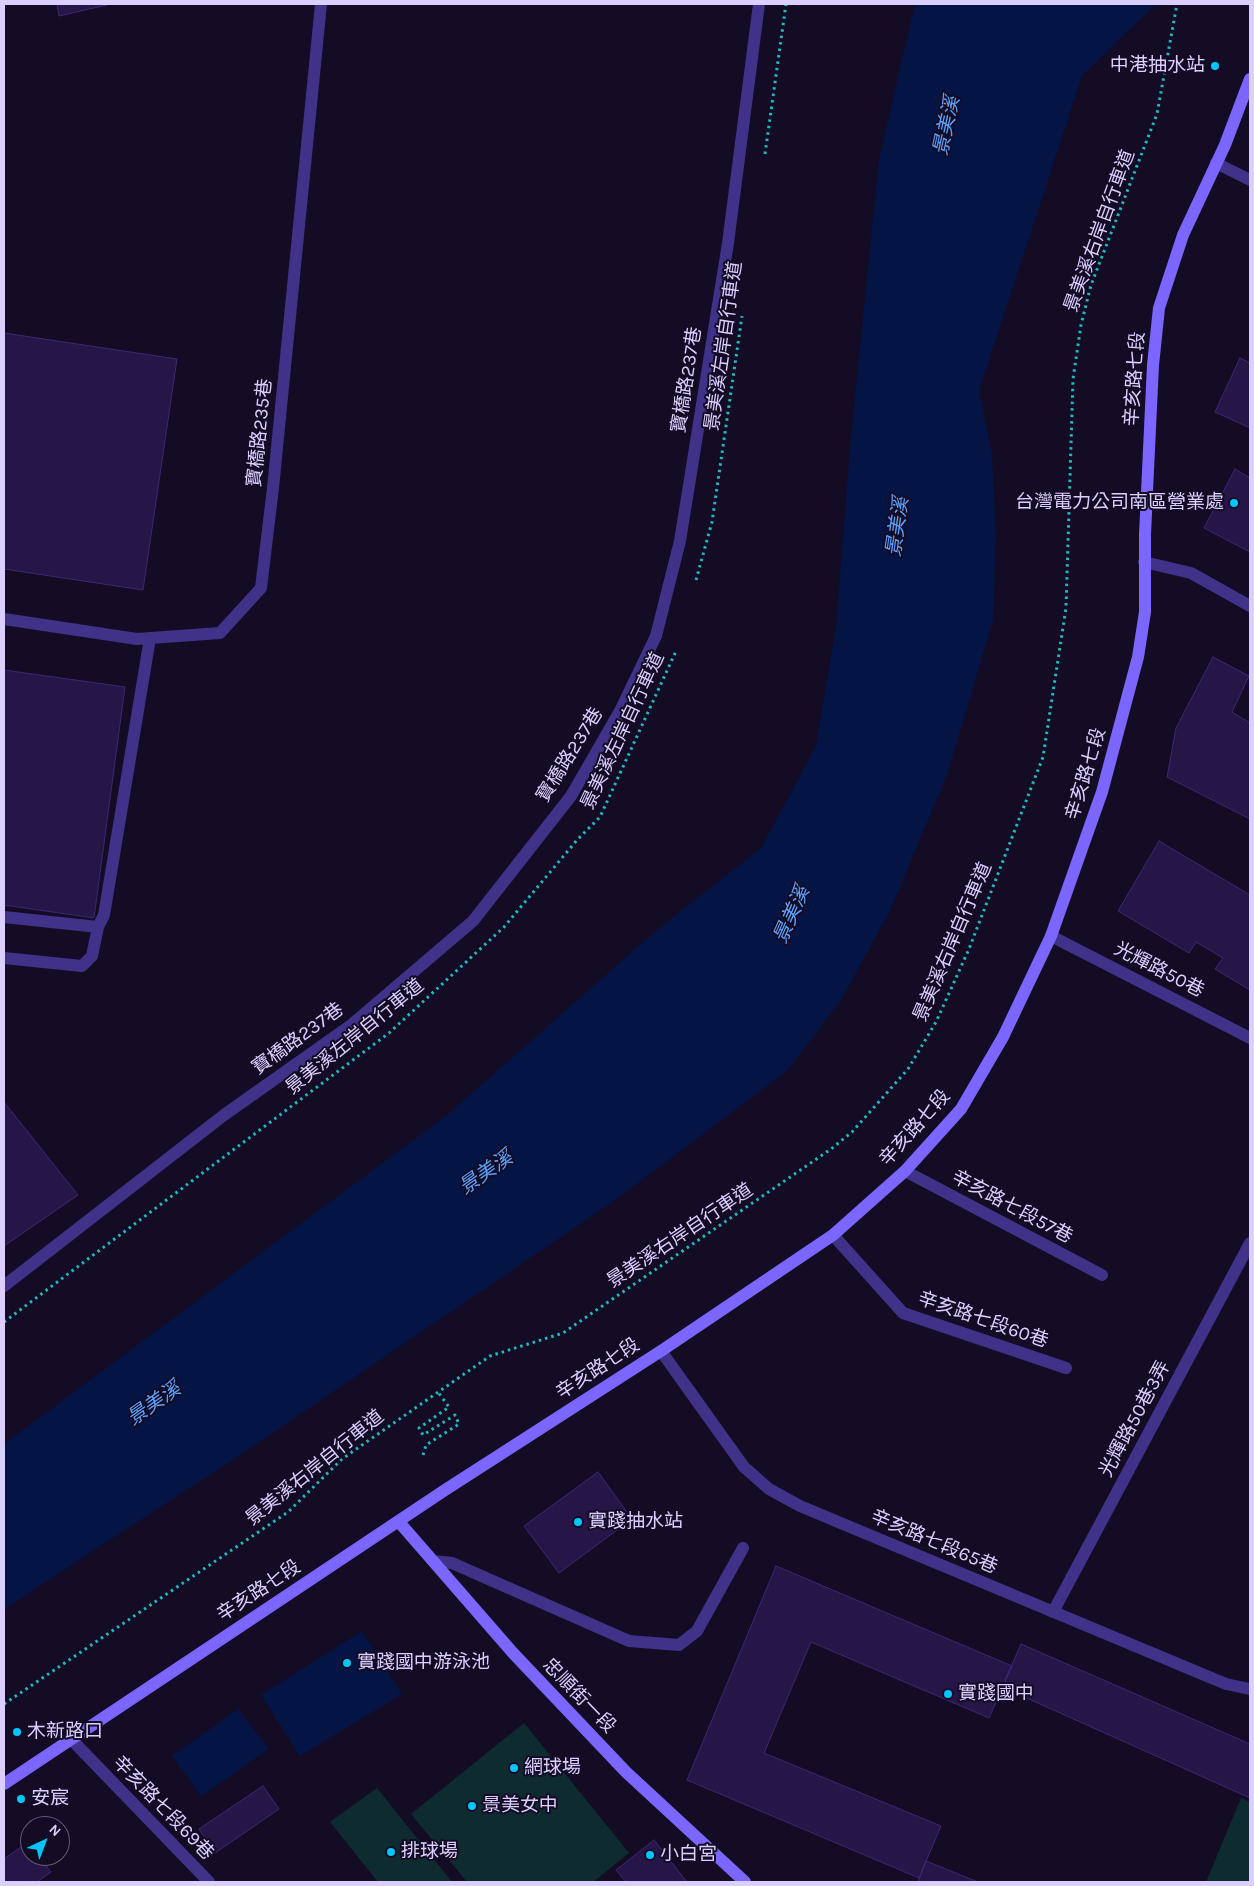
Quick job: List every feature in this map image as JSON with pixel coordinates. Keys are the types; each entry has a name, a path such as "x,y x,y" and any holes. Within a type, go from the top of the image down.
{"main road":[{"name":"辛亥路七段","path":"4,1784 70,1738 662,1351 833,1235 905,1171 962,1109 1003,1038 1051,936 1102,792 1138,657 1145,612 1144,562 1153,365 1159,308 1183,235 1216,163 1250,80"},
{"name":"忠順街一段","path":"399,1522 513,1653 626,1772 745,1882"}],"street":[{"name":"寶橋路235巷","path":"4,619 137,639 220,633 261,588 273,488 321,4"},
{"name":"寶橋路237巷","path":"4,1286 224,1115 350,1026 473,921 571,796 620,711 656,636 680,541 728,243 759,4"},
{"path":"1216,163 1250,180"},
{"path":"1144,562 1191,573 1250,606"},
{"path":"4,958 82,966 92,956 98,927 104,915 150,638"},
{"path":"4,917 98,927"},
{"name":"光輝路50巷","path":"1051,936 1250,1038"},
{"name":"辛亥路七段57巷","path":"905,1171 1102,1276"},
{"name":"辛亥路七段60巷","path":"833,1235 903,1313 1066,1368"},
{"name":"光輝路50巷3弄","path":"1053,1612 1250,1243"},
{"name":"辛亥路七段65巷","path":"662,1351 744,1467 769,1489 800,1506 1226,1684 1250,1689"},
{"path":"433,1561 452,1563 629,1640 679,1645 697,1631 743,1548"},
{"name":"辛亥路七段69巷","path":"70,1738 209,1882"}],"path":[{"path":"764,160 786,4"},
{"name":"景美溪右岸自行車道","path":"4,1704 288,1512 342,1459 490,1356 563,1333 831,1149 852,1132 908,1069 936,1022 969,950 1043,757 1066,608 1073,379 1081,324 1091,285 1157,114 1177,4"},
{"name":"景美溪左岸自行車道","path":"694,588 712,522 743,307"},
{"name":"景美溪左岸自行車道","path":"4,1322 389,1033 504,927 577,840 600,818 678,644"},
{"path":"423,1455 426,1445 458,1424 455,1415 423,1435 419,1428 449,1407 438,1392"}],"green space":[{"name":"網球場","path":"524,1723 629,1853 593,1882 467,1882 411,1814"},
{"name":"排球場","path":"377,1788 452,1882 378,1882 330,1822"},
{"path":"1241,1798 1250,1802 1250,1882 1206,1882"}],"water":[{"name":"景美溪","path":"915,4 1156,4 1082,76 979,391 992,454 996,537 993,621 947,775 890,911 841,1000 788,1070 614,1201 237,1457 4,1609 4,1444 447,1115 658,929 761,848 816,746 836,627 850,448 879,160"},
{"name":"實踐國中游泳池","path":"362,1631 402,1694 300,1756 261,1695"},
{"path":"238,1709 269,1749 201,1796 172,1756"}],"building":[{"path":"57,4 111,4 59,16"},
{"path":"4,333 177,359 143,590 4,569"},
{"path":"1240,358 1250,363 1250,428 1215,412"},
{"name":"台灣電力公司南區營業處","path":"1235,469 1250,478 1250,552 1204,528"},
{"path":"1213,657 1249,676 1232,712 1250,723 1250,819 1167,777 1176,728"},
{"path":"4,670 125,687 94,918 4,905"},
{"path":"1159,841 1250,895 1250,990 1215,969 1223,958 1196,942 1189,953 1118,911"},
{"path":"4,1102 78,1195 4,1246"},
{"name":"實踐抽水站","path":"598,1472 632,1519 559,1573 524,1526"},
{"path":"776,1566 1012,1666 989,1718 811,1642 764,1753 941,1826 919,1878 687,1780"},
{"path":"1021,1644 1250,1744 1250,1798 1002,1687"},
{"path":"263,1786 279,1809 215,1853 199,1829"},
{"name":"小白宮","path":"654,1840 687,1882 626,1882 616,1870"},
{"path":"20,1848 20,1866 46,1866 51,1872 37,1882 4,1882 4,1859"},
{"path":"926,1861 978,1882 918,1882"}],"place":[{"name":"中港抽水站","path":"1215,66"},
{"name":"台灣電力公司南區營業處","path":"1234,503"},
{"name":"實踐抽水站","path":"578,1522"},
{"name":"實踐國中游泳池","path":"347,1663"},
{"name":"實踐國中","path":"948,1694"},
{"name":"木新路口","path":"17,1732"},
{"name":"網球場","path":"514,1768"},
{"name":"安宸","path":"21,1799"},
{"name":"景美女中","path":"472,1806"},
{"name":"排球場","path":"391,1852"},
{"name":"小白宮","path":"650,1855"}]}
